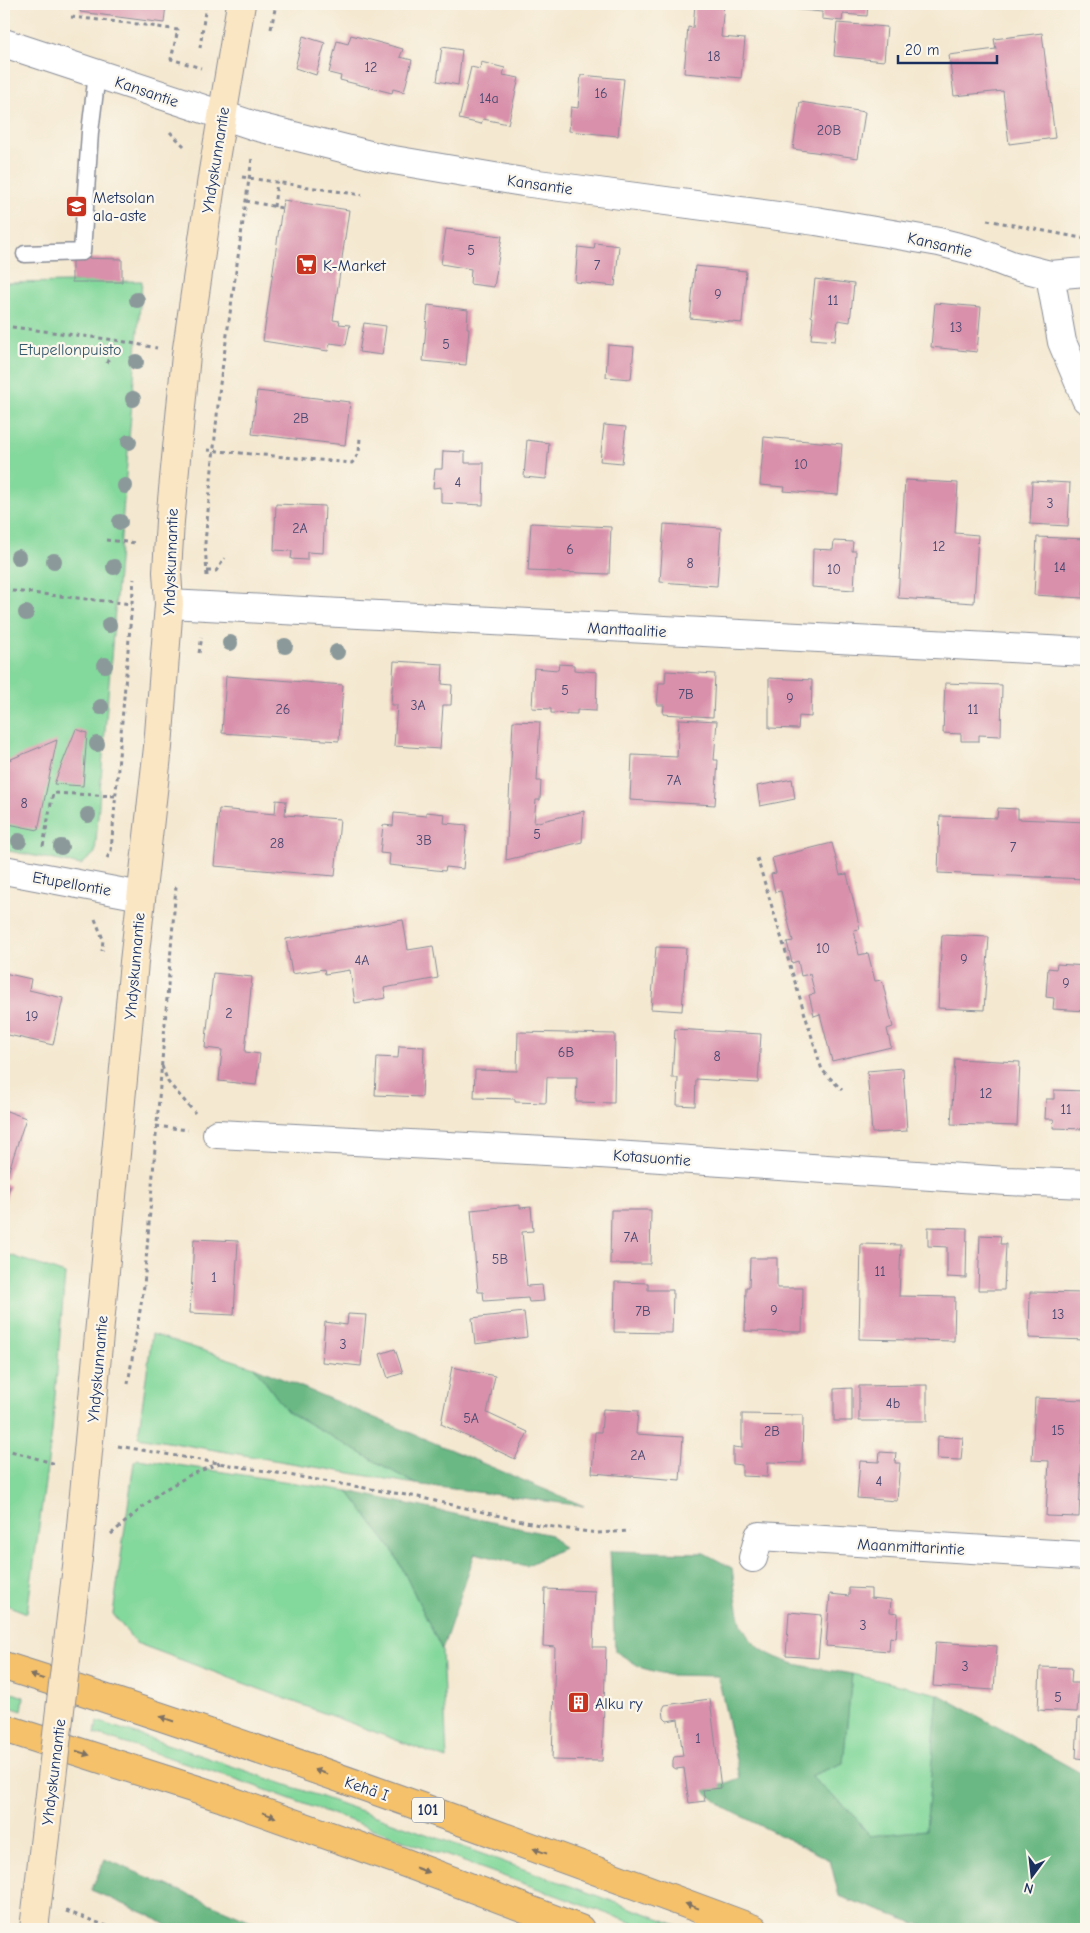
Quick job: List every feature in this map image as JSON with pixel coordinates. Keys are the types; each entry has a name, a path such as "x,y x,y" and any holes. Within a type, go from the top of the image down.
{"highway":[{"name":"Kehä I","path":"4,1666 100,1696 367,1787 754,1929"},
{"path":"4,1728 224,1798 403,1862 580,1929"}],"main road":[{"name":"Yhdyskunnantie","path":"34,1929 78,1558 141,896 158,747 168,604 167,572 170,521 186,355 241,4"}],"street":[{"name":"Kansantie","path":"4,43 222,116 275,132 382,158 523,182 816,220 939,242 975,251 1011,265 1050,275 1086,272"},
{"path":"1050,275 1062,342 1086,399"},
{"name":"Manttaalitie","path":"168,604 1086,652"},
{"name":"Etupellontie","path":"4,870 141,896"},
{"name":"Kotasuontie","path":"217,1134 585,1153 1086,1184"},
{"name":"Maanmittarintie","path":"753,1558 759,1536 1086,1556"}],"lane":[{"path":"25,254 82,252 90,132 97,74"}],"path":[{"path":"200,49 206,4"},
{"path":"71,17 138,22 178,30 171,59 197,67 198,58"},
{"path":"184,155 184,127 187,105"},
{"path":"249,178 362,195"},
{"path":"274,207 277,182"},
{"path":"246,201 282,208"},
{"path":"4,326 115,340 157,348 156,357"},
{"path":"107,363 115,340"},
{"path":"214,451 352,462 359,453 360,437"},
{"path":"136,551 138,534"},
{"path":"106,540 137,542"},
{"path":"207,571 216,571 225,558"},
{"path":"101,958 103,940 93,915 100,868 111,851 134,578"},
{"path":"4,590 132,604"},
{"path":"37,876 53,793 116,796"},
{"path":"757,858 822,1070 842,1090"},
{"path":"161,1064 168,1082 188,1107 217,1134"},
{"path":"118,1446 418,1497 540,1525 597,1533 630,1531"},
{"path":"4,1449 62,1466"},
{"path":"108,1537 162,1491 190,1475 221,1463"}],"green space":[{"name":"Etupellonpuisto","path":"142,281 95,853 81,865 4,850 4,283"},
{"path":"4,1253 65,1274 52,1432 27,1613 4,1604"},
{"path":"152,1334 254,1367 287,1411 415,1484 138,1437"},
{"path":"254,1367 584,1506 415,1484 287,1411"},
{"path":"138,1459 348,1491 395,1554 442,1650 447,1759 136,1643 113,1614 134,1462"},
{"path":"348,1491 551,1535 563,1548 526,1566 475,1553 442,1650 395,1554"},
{"path":"610,1551 704,1553 732,1568 741,1623 752,1641 763,1650 791,1663 852,1674 843,1763 810,1776 854,1815 869,1836 926,1830 938,1694 1086,1776 1086,1929 932,1929 839,1896 830,1860 727,1809 704,1791 740,1778 718,1676 668,1675 642,1668 615,1651"},
{"path":"852,1674 938,1694 926,1830 869,1836 854,1815 810,1776 843,1763"},
{"path":"4,1690 24,1697 22,1711 4,1705"},
{"path":"97,1721 394,1822 688,1929 649,1929 230,1777 95,1734"},
{"path":"105,1859 270,1929 172,1929 151,1916 91,1890"}],"building":[{"path":"81,4 166,4 164,23 80,12"},
{"path":"695,4 724,4 721,37 745,39 741,78 684,73 688,27 693,28"},
{"path":"791,4 868,4 867,16 843,14 842,21 822,19 822,12 791,9"},
{"path":"837,23 887,27 884,61 834,56"},
{"path":"1042,33 1055,138 1009,144 1003,91 954,96 949,55 996,49 994,39"},
{"path":"351,35 403,49 400,57 412,60 404,92 393,89 392,93 340,80 341,76 329,73 337,41 348,44"},
{"path":"303,36 325,43 316,75 295,68"},
{"path":"442,47 462,50 458,85 437,81"},
{"path":"481,62 505,68 503,75 519,78 508,124 483,119 481,124 459,119 471,67 480,69"},
{"path":"581,75 624,79 618,136 569,131 571,107 578,108"},
{"path":"800,102 865,112 858,158 793,149"},
{"name":"K-Market","path":"283,200 349,210 333,320 340,321 339,324 350,325 346,345 330,343 328,351 263,341"},
{"path":"446,229 502,236 494,287 470,284 471,269 441,264"},
{"path":"595,243 619,246 615,286 575,282 578,247 594,249"},
{"path":"72,258 122,259 122,282 72,282"},
{"path":"695,266 746,271 742,323 690,318"},
{"path":"815,279 854,284 850,322 838,320 835,341 811,339 813,317 811,316"},
{"path":"935,303 981,307 977,352 931,347"},
{"path":"428,305 468,310 467,328 469,328 466,365 423,361"},
{"path":"364,323 386,326 382,355 359,352"},
{"path":"608,345 634,347 631,379 606,377"},
{"path":"257,391 350,402 345,445 252,434"},
{"path":"604,425 626,427 622,463 600,461"},
{"path":"764,437 842,444 838,495 784,491 785,487 760,485"},
{"path":"527,440 549,443 546,479 524,477"},
{"path":"443,451 465,452 465,463 484,463 483,505 441,503 441,487 433,488 435,469 442,469"},
{"path":"905,480 958,483 955,533 978,535 974,603 898,598"},
{"path":"1032,481 1070,483 1068,526 1030,524"},
{"path":"276,504 325,506 323,553 307,552 307,560 291,559 292,551 274,550"},
{"path":"531,523 611,527 609,574 528,571"},
{"path":"664,524 721,528 717,586 660,582"},
{"path":"1037,537 1086,539 1083,598 1034,595"},
{"path":"834,541 853,542 852,551 856,551 854,590 812,587 813,549 833,550"},
{"path":"394,661 443,664 442,684 452,685 451,705 443,705 440,749 394,746 397,705 391,705"},
{"path":"559,664 574,665 574,670 597,672 596,711 577,710 577,714 551,713 551,709 532,708 534,668 558,670"},
{"path":"666,671 715,674 713,717 663,714 664,705 657,705 659,683 665,683"},
{"path":"226,676 343,685 339,741 222,733"},
{"path":"769,678 812,680 811,717 799,716 798,729 769,728"},
{"path":"945,683 1002,685 1001,736 979,735 979,741 961,741 961,734 943,733"},
{"path":"679,719 717,721 714,760 718,760 715,805 630,800 632,755 677,757"},
{"path":"513,721 540,722 537,781 541,781 540,800 536,800 534,823 584,811 582,842 506,860"},
{"path":"76,729 87,733 83,786 54,784"},
{"path":"57,740 38,830 4,823 4,762"},
{"path":"792,779 795,799 760,806 757,786"},
{"path":"276,800 286,801 285,815 340,819 335,876 214,866 219,809 275,814"},
{"path":"998,808 1018,809 1018,819 1086,822 1086,879 938,873 940,816 997,818"},
{"path":"426,812 445,814 444,823 467,825 463,869 446,867 445,871 389,865 390,854 380,853 383,825 393,826 394,813 426,816"},
{"path":"832,843 840,875 847,874 860,929 854,930 859,955 868,953 875,981 882,980 893,1027 887,1029 891,1047 832,1061 820,1014 814,1016 809,995 815,994 810,974 801,976 798,961 792,963 787,942 793,941 781,891 775,892 771,874 776,873 772,858"},
{"path":"403,920 408,950 433,946 438,978 384,988 386,998 355,1003 350,970 325,974 324,969 292,974 286,939"},
{"path":"942,935 989,937 984,1010 938,1008"},
{"path":"656,947 686,948 682,1011 651,1009"},
{"path":"1057,964 1086,966 1086,1011 1053,1009 1054,998 1046,997 1048,968 1056,969"},
{"path":"4,973 31,979 29,990 63,998 53,1045 4,1034"},
{"path":"213,973 252,977 245,1052 260,1054 256,1085 219,1081 222,1050 205,1048"},
{"path":"675,1029 761,1034 758,1083 696,1079 695,1106 677,1105 678,1078 672,1078"},
{"path":"518,1032 615,1034 614,1103 576,1102 577,1077 547,1077 546,1103 515,1102 515,1099 474,1098 475,1070 517,1071"},
{"path":"399,1046 424,1047 422,1097 375,1095 377,1057 398,1058"},
{"path":"955,1059 1020,1062 1017,1126 951,1124"},
{"path":"903,1068 907,1131 872,1133 867,1071"},
{"path":"1054,1090 1086,1091 1086,1129 1053,1128 1054,1119 1045,1119 1046,1099 1054,1099"},
{"path":"4,1110 26,1118 6,1179 4,1179"},
{"path":"4,1183 10,1186 4,1204"},
{"path":"520,1205 520,1208 531,1207 533,1231 522,1232 527,1286 542,1285 544,1301 529,1302 528,1298 484,1301 483,1292 478,1292 471,1210"},
{"path":"611,1210 651,1210 650,1264 610,1264"},
{"path":"928,1227 967,1228 966,1278 947,1277 947,1247 928,1246"},
{"path":"980,1235 1001,1236 1000,1244 1006,1244 1004,1290 978,1290"},
{"path":"194,1239 238,1241 234,1315 190,1313"},
{"path":"861,1244 901,1245 899,1296 955,1297 954,1341 859,1339"},
{"path":"750,1258 777,1258 777,1288 803,1288 802,1332 745,1331 746,1287 749,1287"},
{"path":"615,1282 648,1283 648,1290 673,1290 672,1333 614,1332"},
{"path":"1030,1292 1086,1293 1086,1340 1029,1338"},
{"path":"524,1312 527,1337 475,1344 472,1318"},
{"path":"348,1314 366,1315 361,1366 322,1362 325,1322 347,1325"},
{"path":"395,1349 403,1373 388,1378 380,1354"},
{"path":"452,1367 495,1376 487,1413 528,1432 515,1459 441,1424"},
{"path":"927,1385 927,1421 859,1421 859,1386"},
{"path":"852,1388 852,1421 834,1421 834,1389"},
{"path":"1035,1398 1084,1400 1079,1517 1046,1516 1049,1461 1032,1460"},
{"path":"603,1409 638,1411 636,1434 683,1437 680,1480 592,1473 595,1432 601,1432"},
{"path":"742,1414 803,1415 802,1463 768,1462 767,1477 742,1476 742,1465 733,1464 733,1447 742,1448"},
{"path":"938,1436 963,1438 961,1460 937,1459"},
{"path":"880,1452 896,1453 895,1463 900,1463 897,1501 857,1498 860,1461 879,1462"},
{"path":"849,1588 871,1589 871,1598 891,1600 890,1612 898,1613 896,1638 890,1637 889,1651 826,1646 830,1594 849,1596"},
{"name":"Alku ry","path":"545,1589 595,1591 593,1647 606,1647 602,1761 552,1760 555,1647 543,1646"},
{"path":"789,1612 822,1615 818,1658 786,1656"},
{"path":"936,1642 997,1646 994,1690 933,1686"},
{"path":"1040,1667 1072,1668 1071,1683 1079,1683 1077,1712 1038,1710"},
{"path":"710,1699 721,1788 703,1790 705,1801 689,1803 684,1768 676,1769 673,1767 674,1757 683,1756 678,1719 667,1721 664,1718 663,1709 665,1705"},
{"path":"1078,1718 1086,1718 1086,1759 1076,1758"}],"place":[{"name":"Metsolan ala-aste","path":"77,206"},
{"name":"K-Market","path":"307,265"},
{"name":"Alku ry","path":"579,1703"}]}
